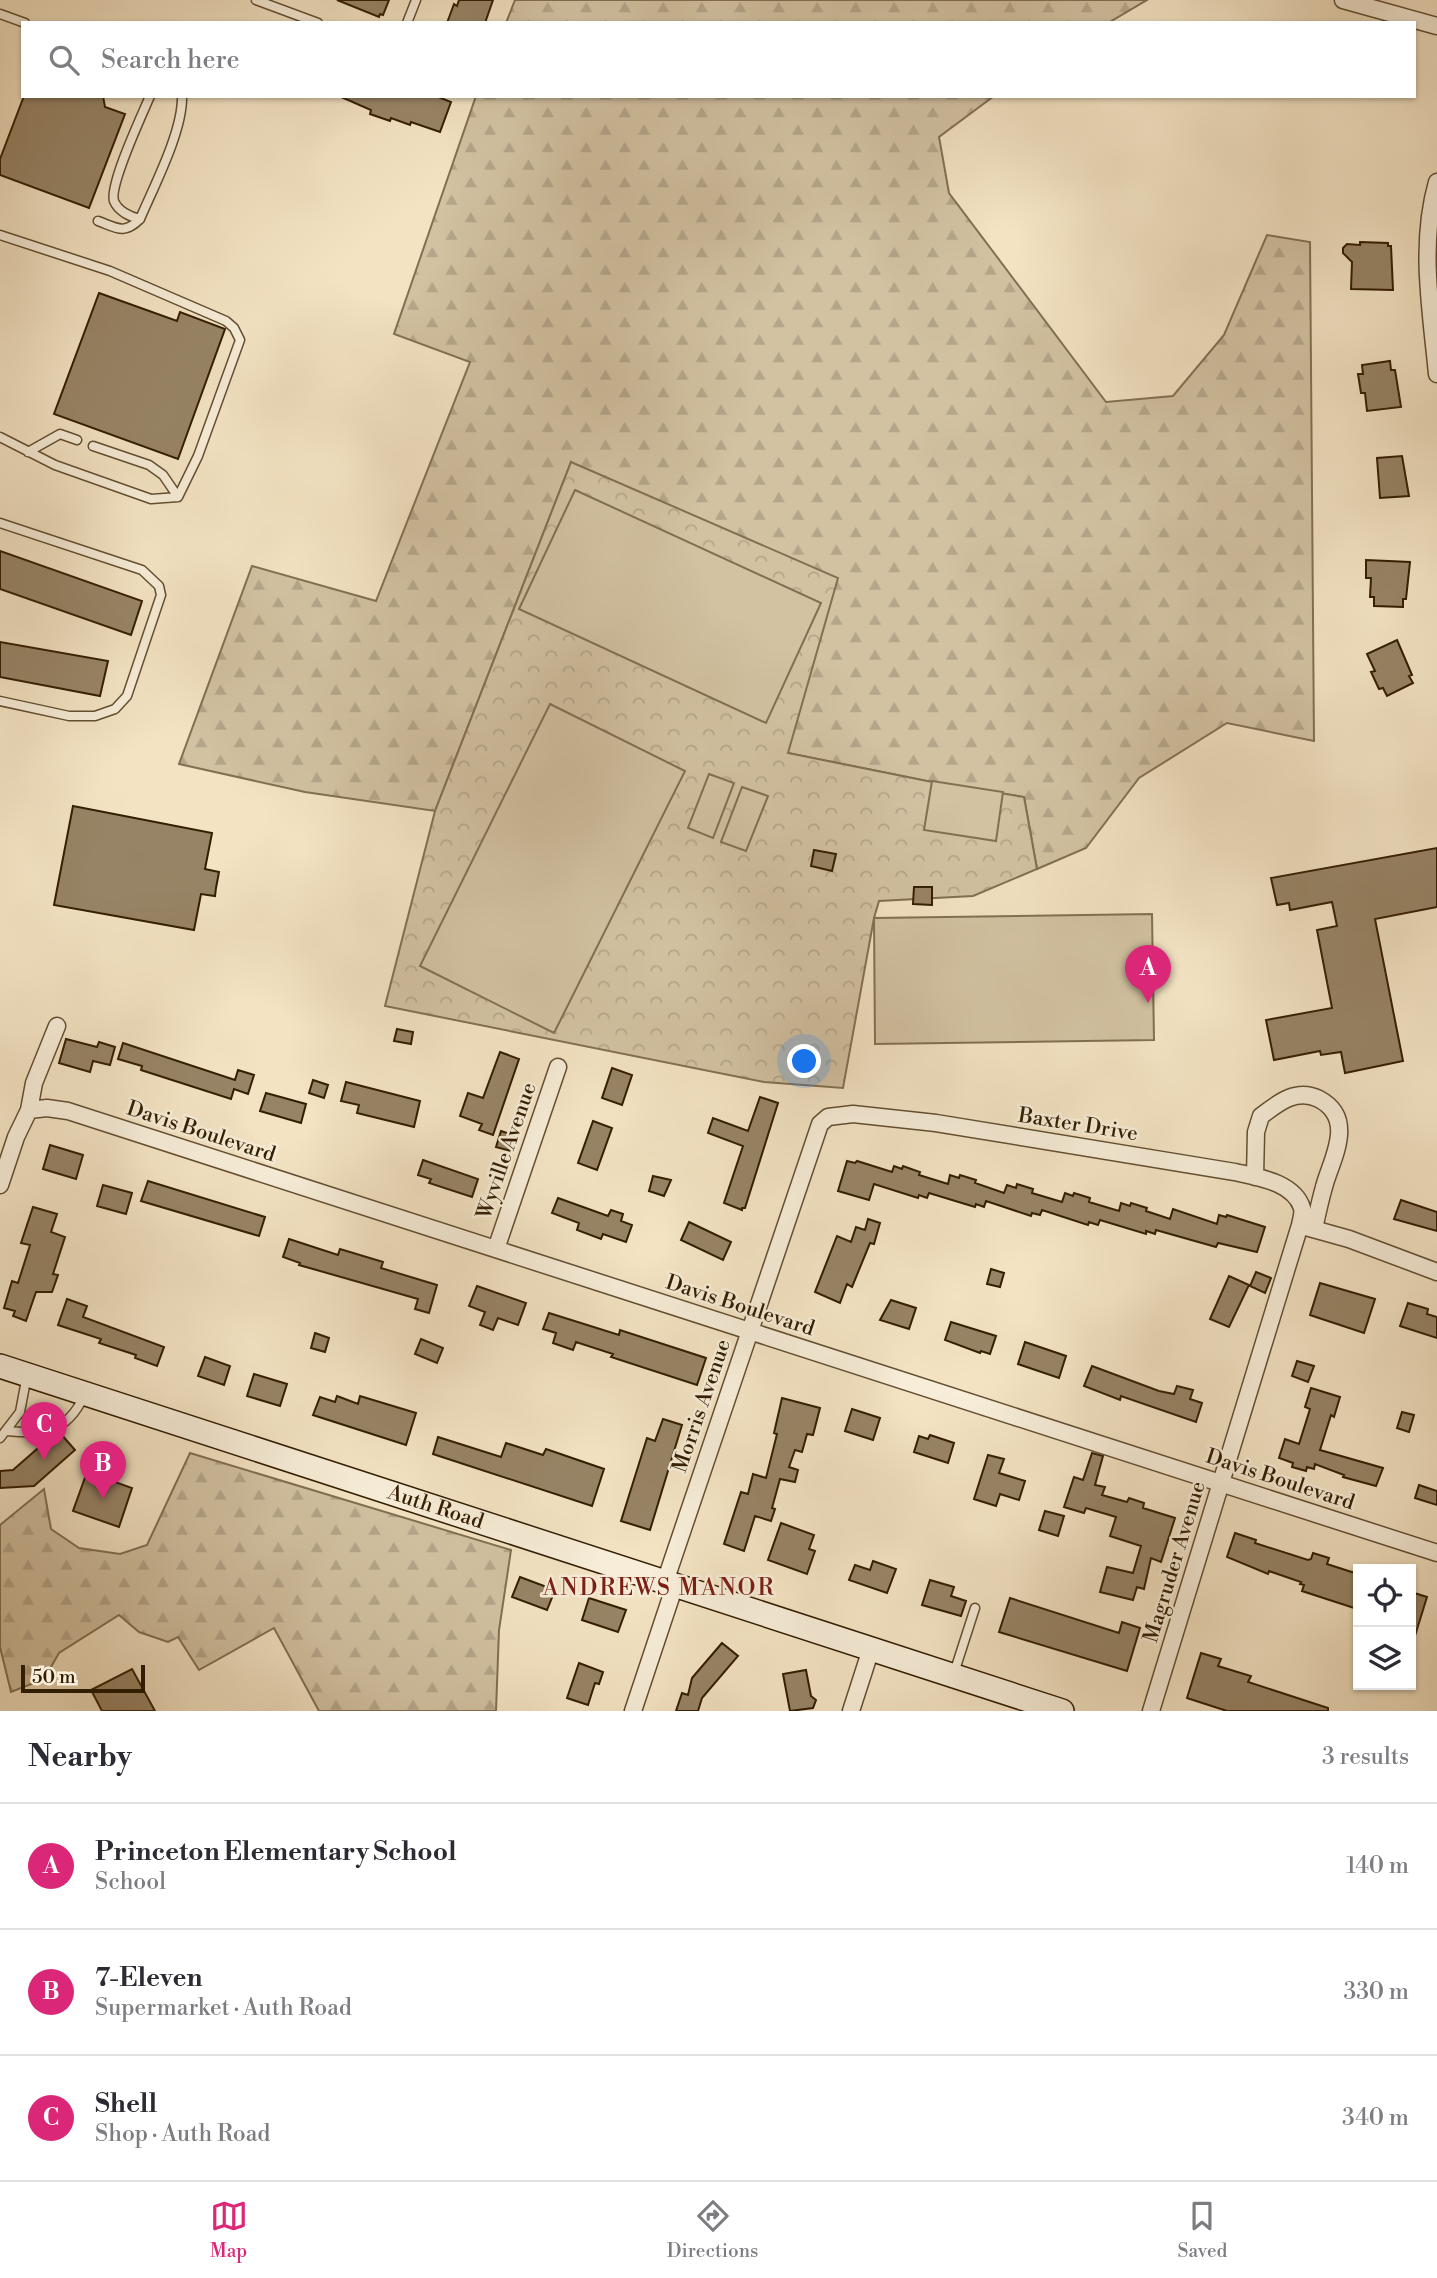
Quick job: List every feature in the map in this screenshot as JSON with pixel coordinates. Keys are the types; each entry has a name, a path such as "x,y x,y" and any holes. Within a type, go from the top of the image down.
{"main road":[{"name":"Auth Road","path":"0,1366 1062,1711"}],"street":[{"path":"1343,0 1437,26"},
{"path":"1437,182 1430,207 1426,247 1437,374"},
{"path":"0,1185 16,1137 29,1110 34,1083 57,1026"},
{"name":"Wyville Avenue","path":"495,1249 558,1067"},
{"name":"Magruder Avenue","path":"1151,1711 1307,1227 1336,1155 1340,1135 1335,1115 1326,1102 1310,1095 1294,1095 1261,1116 1256,1132 1255,1177"},
{"name":"Davis Boulevard","path":"29,1110 47,1108 68,1111 1437,1553"},
{"name":"Baxter Drive","path":"820,1124 828,1117 853,1114 936,1123 1255,1177 1275,1182 1289,1190 1302,1208 1307,1227"},
{"name":"Morris Avenue","path":"634,1711 670,1584 750,1331 820,1124"},
{"path":"1307,1227 1349,1239 1437,1272"},
{"path":"851,1711 872,1649"}],"lane":[{"path":"256,0 313,21"},
{"path":"408,21 416,0"},
{"path":"0,14 21,22"},
{"path":"140,219 133,218 119,209 113,198 116,179 148,98"},
{"path":"98,221 122,230 131,229 140,219 176,129 182,98"},
{"path":"0,235 110,271 226,321 234,328 240,340 198,456 178,497"},
{"path":"28,452 60,434 77,440"},
{"path":"0,437 55,465 151,499 178,497"},
{"path":"93,446 149,465 163,475 178,497"},
{"path":"0,523 142,570 159,586 161,595 127,696 115,709 95,716 69,716 0,701"},
{"path":"3,1434 20,1412 27,1375"},
{"path":"3,1434 35,1434 53,1429 75,1414 85,1394"},
{"path":"953,1676 975,1608"}],"green space":[{"path":"515,0 1147,0 1111,21 507,21"},
{"path":"475,98 991,98 939,137 949,193 1106,402 1173,396 1224,335 1267,235 1310,242 1314,741 1227,723 1139,778 1086,848 1037,869 1024,797 788,753 571,462 435,811 305,792 179,764 252,566 376,601 470,362 394,334"},
{"path":"571,462 838,578 788,753 1024,797 1037,869 973,896 879,901 843,1088 764,1082 385,1006 435,811"},
{"path":"575,490 821,603 766,723 519,609"},
{"path":"550,704 685,771 554,1033 420,966"},
{"path":"709,774 734,783 713,838 688,828"},
{"path":"932,781 1003,792 996,841 924,830"},
{"path":"742,787 768,796 746,851 721,842"},
{"path":"1152,914 1154,1040 875,1044 874,918"},
{"path":"190,1453 511,1550 499,1630 496,1711 319,1711 274,1628 199,1670 178,1637 168,1642 139,1632 119,1615 59,1653 44,1679 11,1692 0,1647 0,1525 44,1489 51,1529 79,1548 120,1554 147,1545"}],"building":[{"path":"337,0 389,0 383,15 380,14 379,17"},
{"path":"459,0 493,0 486,21 448,21 454,4 457,6"},
{"path":"23,98 103,98 105,107 125,114 89,208 0,175 0,159"},
{"path":"344,98 441,98 451,102 440,132 411,122 410,125 391,118 390,121 370,114 371,110"},
{"path":"1360,242 1388,243 1388,246 1391,246 1393,290 1351,289 1352,262 1343,253 1343,248 1347,244 1360,245"},
{"path":"99,293 177,321 180,312 225,329 178,459 54,414"},
{"path":"1390,361 1391,370 1395,370 1401,407 1367,411 1365,393 1361,393 1358,374 1363,374 1362,365"},
{"path":"1402,456 1409,496 1380,498 1377,458"},
{"path":"0,551 142,601 131,635 0,589"},
{"path":"1366,560 1410,562 1403,607 1374,606 1374,597 1370,597 1371,578 1366,578"},
{"path":"1397,640 1413,683 1387,696 1383,688 1379,689 1367,654"},
{"path":"0,642 108,661 100,696 0,677"},
{"path":"73,806 212,833 205,869 219,872 215,896 201,894 194,930 54,905"},
{"path":"1437,848 1437,907 1375,919 1403,1061 1345,1073 1341,1052 1321,1055 1320,1051 1274,1060 1266,1020 1332,1008 1317,930 1337,926 1332,902 1290,910 1289,903 1277,905 1271,878"},
{"path":"814,850 836,854 832,871 811,866"},
{"path":"914,887 932,887 932,905 913,904"},
{"path":"397,1029 413,1032 411,1044 394,1041"},
{"path":"66,1039 97,1047 99,1042 115,1047 110,1065 93,1061 90,1072 59,1063"},
{"path":"123,1043 235,1080 238,1070 254,1075 248,1094 234,1089 231,1099 141,1070 142,1066 118,1059"},
{"path":"500,1052 519,1059 493,1135 479,1130 482,1124 460,1116 468,1093 483,1098"},
{"path":"612,1068 632,1075 622,1105 602,1098"},
{"path":"313,1080 328,1085 324,1098 309,1093"},
{"path":"346,1082 420,1101 414,1127 357,1113 359,1105 341,1101"},
{"path":"266,1093 306,1104 301,1123 260,1111"},
{"path":"760,1097 778,1103 745,1208 742,1210 724,1203 743,1146 708,1133 713,1118 748,1131"},
{"path":"593,1121 612,1128 597,1170 578,1163"},
{"path":"501,1131 516,1136 511,1151 496,1147"},
{"path":"50,1145 83,1155 76,1179 43,1169"},
{"path":"423,1160 478,1179 472,1197 429,1183 431,1179 418,1175"},
{"path":"847,1161 857,1161 892,1172 894,1166 902,1169 903,1166 920,1172 919,1175 948,1184 950,1175 959,1178 960,1175 1004,1193 1007,1185 1016,1188 1017,1184 1033,1189 1032,1193 1062,1202 1065,1193 1073,1196 1074,1193 1090,1198 1089,1202 1119,1211 1121,1203 1130,1206 1131,1203 1170,1219 1173,1209 1217,1224 1219,1215 1227,1215 1265,1227 1257,1252 1218,1243 1216,1247 1156,1230 1155,1234 1146,1231 1146,1234 1100,1220 1098,1225 1089,1222 1088,1225 1042,1210 1040,1215 1032,1213 1031,1216 986,1201 984,1207 976,1204 975,1207 929,1193 927,1198 919,1195 918,1198 874,1184 869,1200 838,1191"},
{"path":"653,1176 671,1180 664,1196 649,1191"},
{"path":"148,1181 265,1217 259,1236 141,1201"},
{"path":"103,1185 132,1193 126,1214 97,1206"},
{"path":"558,1198 608,1216 611,1210 623,1214 621,1221 632,1225 626,1242 603,1234 601,1239 577,1230 579,1223 552,1213"},
{"path":"1401,1200 1437,1212 1437,1231 1394,1219"},
{"path":"33,1207 57,1214 51,1232 65,1237 53,1274 58,1275 52,1292 36,1292 26,1321 13,1316 15,1311 4,1308 12,1281 18,1283 30,1245 21,1243"},
{"path":"868,1219 880,1223 874,1244 870,1243 852,1287 847,1284 840,1303 815,1292 837,1236 851,1242 856,1227 865,1230"},
{"path":"689,1222 731,1242 723,1260 681,1240"},
{"path":"289,1239 338,1255 340,1249 383,1262 381,1268 437,1285 429,1313 415,1309 418,1299 299,1265 300,1263 283,1257"},
{"path":"991,1269 1004,1273 1000,1287 987,1284"},
{"path":"1256,1272 1271,1278 1265,1293 1250,1286"},
{"path":"1229,1276 1249,1285 1229,1327 1210,1319"},
{"path":"1320,1283 1375,1299 1364,1333 1310,1315"},
{"path":"477,1286 526,1303 518,1325 498,1318 493,1330 480,1325 485,1312 469,1306"},
{"path":"67,1299 87,1306 83,1317 164,1347 157,1366 135,1358 136,1355 99,1343 101,1339 58,1325"},
{"path":"891,1300 916,1308 909,1329 880,1320"},
{"path":"1408,1303 1428,1309 1427,1314 1437,1317 1437,1338 1400,1326"},
{"path":"549,1313 619,1335 620,1330 706,1358 697,1385 611,1357 613,1354 576,1342 573,1350 553,1343 556,1333 543,1329"},
{"path":"951,1322 996,1336 990,1354 945,1340"},
{"path":"315,1333 329,1338 325,1352 311,1348"},
{"path":"421,1339 443,1348 437,1363 415,1354"},
{"path":"1025,1342 1066,1356 1059,1378 1018,1364"},
{"path":"205,1357 230,1366 224,1385 198,1376"},
{"path":"1297,1361 1314,1366 1308,1382 1292,1376"},
{"path":"1092,1366 1159,1391 1174,1394 1177,1386 1193,1390 1190,1399 1202,1403 1196,1422 1121,1396 1120,1400 1084,1386"},
{"path":"254,1374 287,1384 280,1406 247,1396"},
{"path":"1311,1388 1340,1397 1320,1450 1383,1468 1376,1486 1343,1477 1344,1475 1315,1464 1314,1469 1307,1467 1306,1471 1292,1467 1293,1463 1279,1458 1285,1439 1299,1444 1310,1409 1305,1407"},
{"path":"337,1396 358,1404 360,1396 416,1413 406,1445 313,1415 320,1397 335,1402"},
{"path":"782,1398 820,1408 813,1435 807,1434 802,1452 795,1450 789,1467 798,1470 795,1482 780,1479 771,1521 755,1516 744,1551 724,1544 741,1492 748,1494 753,1474 766,1478 777,1434 774,1433"},
{"path":"36,1405 54,1410 50,1423 40,1425 31,1422"},
{"path":"852,1409 880,1418 873,1440 845,1431"},
{"path":"1402,1412 1414,1415 1409,1432 1397,1428"},
{"path":"663,1419 682,1425 650,1530 621,1521 647,1438 655,1441"},
{"path":"60,1433 75,1450 34,1486 0,1488 0,1471 13,1470 53,1435"},
{"path":"930,1435 954,1443 948,1463 914,1452 919,1436 928,1439"},
{"path":"438,1437 501,1457 506,1443 543,1455 546,1449 604,1469 592,1506 433,1454"},
{"path":"1092,1453 1103,1456 1095,1485 1105,1487 1102,1495 1127,1502 1129,1498 1144,1503 1143,1508 1175,1518 1161,1562 1151,1558 1144,1589 1137,1587 1133,1600 1100,1592 1107,1567 1133,1573 1141,1546 1110,1536 1116,1517 1086,1508 1084,1513 1064,1507 1074,1477 1083,1480"},
{"path":"988,1455 1004,1459 999,1473 1025,1481 1019,1500 1000,1494 996,1506 974,1499"},
{"path":"87,1472 132,1488 119,1527 73,1511"},
{"path":"1419,1485 1437,1491 1437,1505 1415,1498"},
{"path":"1045,1511 1064,1516 1058,1536 1039,1530"},
{"path":"781,1523 814,1535 809,1549 815,1551 807,1574 768,1560"},
{"path":"1235,1533 1256,1540 1255,1543 1308,1560 1313,1553 1329,1558 1327,1564 1353,1572 1353,1608 1302,1591 1304,1585 1300,1584 1301,1582 1269,1571 1268,1574 1227,1557"},
{"path":"873,1561 896,1569 887,1593 849,1580 855,1565 870,1570"},
{"path":"520,1577 555,1590 547,1610 512,1597"},
{"path":"930,1580 954,1587 951,1596 966,1601 961,1616 922,1605"},
{"path":"1416,1594 1427,1597 1416,1633"},
{"path":"589,1598 626,1610 618,1632 582,1620"},
{"path":"1010,1598 1119,1633 1122,1622 1140,1628 1127,1671 999,1632"},
{"path":"722,1643 738,1656 702,1698 698,1711 676,1711 682,1693 688,1695 692,1678"},
{"path":"1201,1653 1221,1659 1218,1666 1251,1676 1248,1682 1328,1708 1328,1711 1227,1711 1187,1698"},
{"path":"579,1663 603,1672 599,1684 595,1683 588,1705 567,1698"},
{"path":"132,1669 155,1711 102,1711 91,1690"},
{"path":"806,1670 811,1696 816,1700 813,1708 790,1711 783,1674"}],"place":[{"name":"Princeton Elementary School","path":"1148,1003"},
{"name":"Shell","path":"44,1460"},
{"name":"7-Eleven","path":"103,1499"}],"district":[{"name":"ANDREWS MANOR","path":"659,1588"}]}
